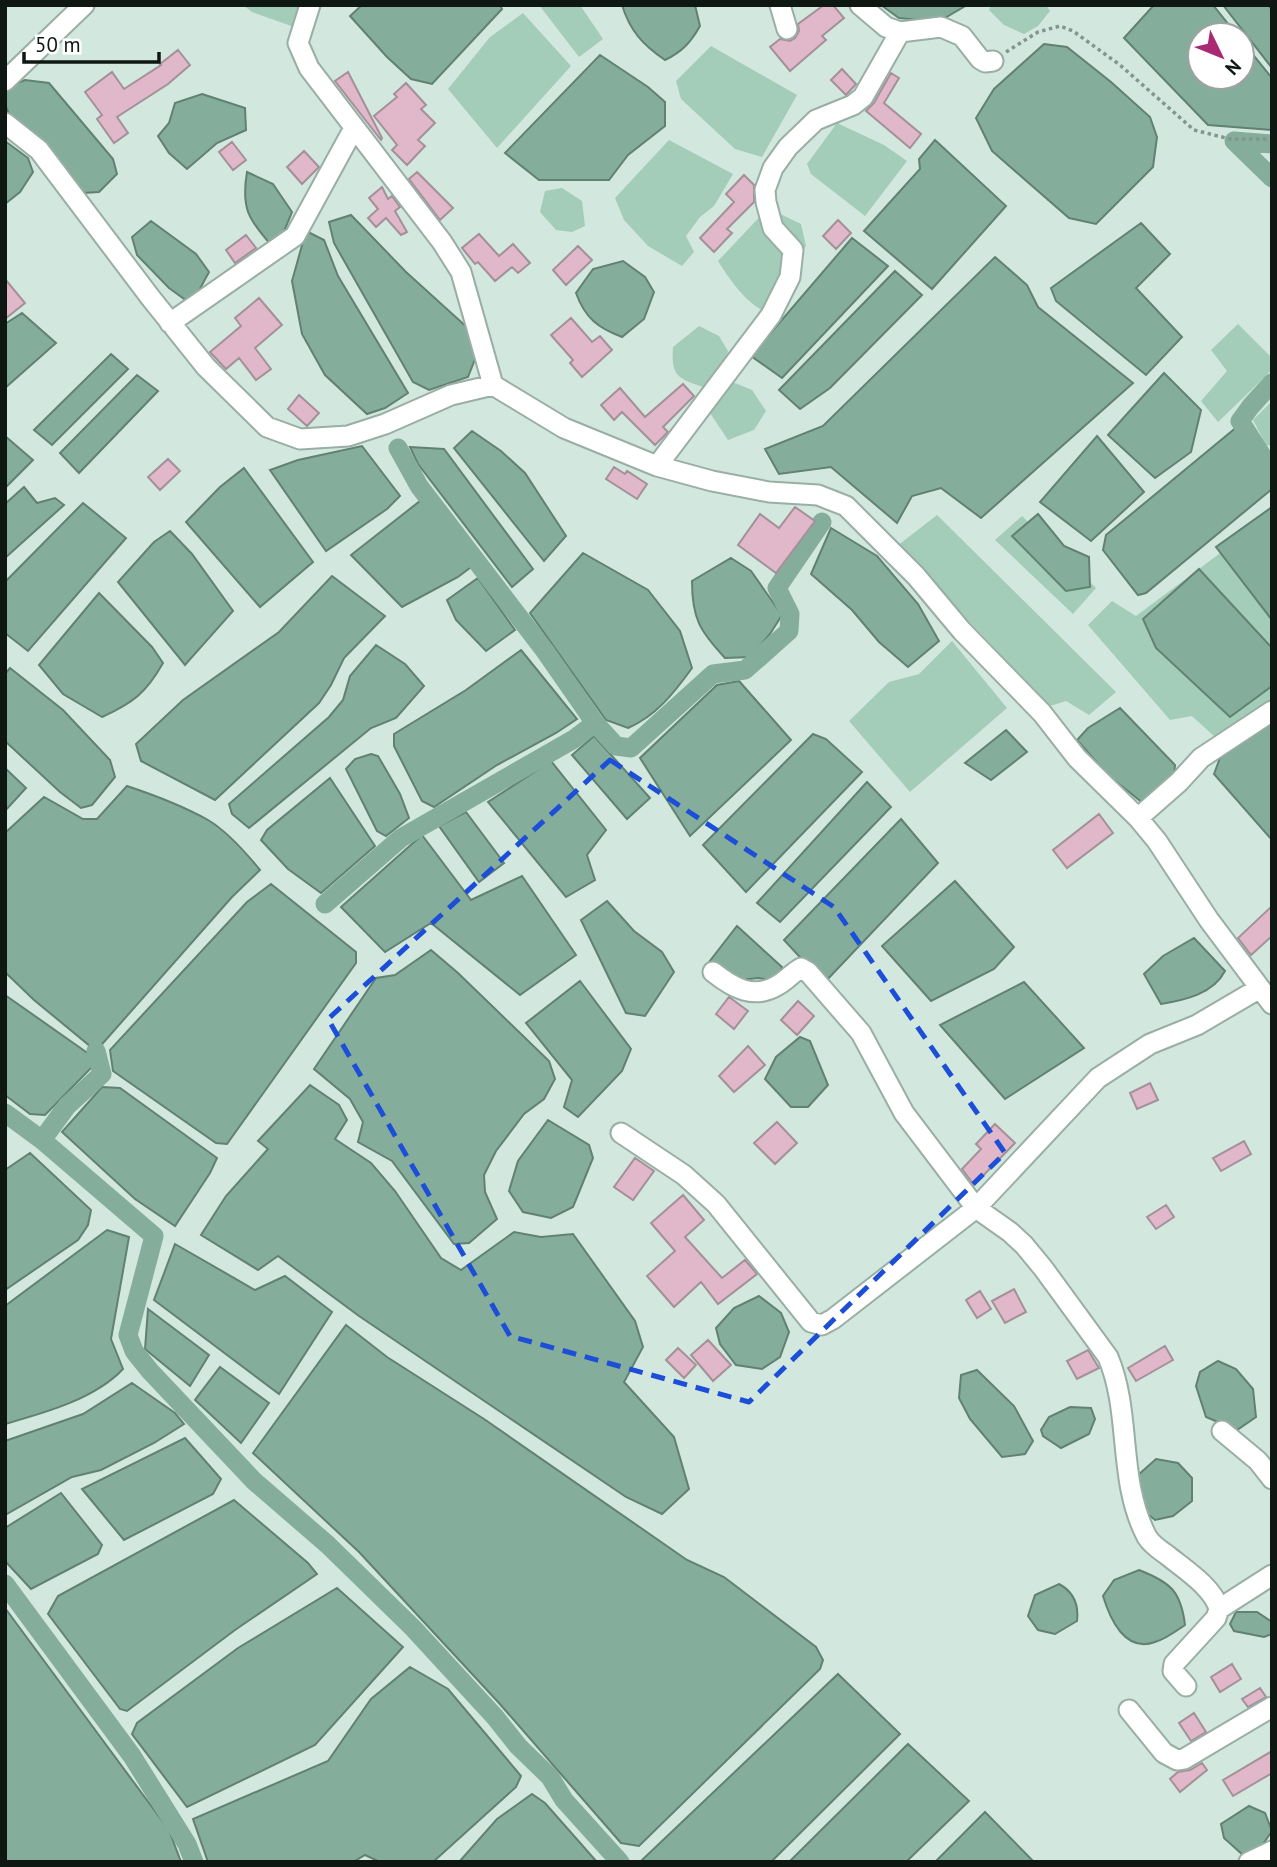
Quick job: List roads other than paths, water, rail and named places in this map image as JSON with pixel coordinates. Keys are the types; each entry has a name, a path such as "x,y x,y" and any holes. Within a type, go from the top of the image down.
{"street":[{"path":"5,81 84,5"},
{"path":"310,5 298,43 309,68 442,242 461,272 494,385 565,428 657,466 712,481 769,492 818,495 846,506 916,576 962,631 1042,713 1077,758 1138,818 1266,996 1150,1044 1098,1078 976,1209 822,1325 811,1322 716,1204 684,1175 621,1133"},
{"path":"780,5 787,29"},
{"path":"860,5 886,27 900,32 941,27 962,36 980,59 985,62 993,61"},
{"path":"657,466 771,315 790,277 793,250 773,228 766,202 765,190 773,168 788,147 816,120 853,105 863,97 900,32"},
{"path":"5,122 39,150 206,367 267,428 300,439 348,436 385,424 451,394 494,385"},
{"path":"170,323 295,236 354,128"},
{"path":"1138,818 1179,782 1201,758 1272,710"},
{"path":"713,972 739,990 755,993 777,986 801,968 808,972 861,1032 904,1113 976,1209 1024,1245 1108,1357 1115,1374 1119,1398 1126,1472 1148,1538 1212,1593 1219,1609"},
{"path":"1222,1432 1258,1461 1272,1479"},
{"path":"1186,1686 1173,1671 1174,1664 1216,1618 1219,1609 1272,1575"},
{"path":"1129,1710 1164,1753 1177,1760 1184,1759 1272,1707"},
{"path":"1249,1862 1272,1851"}],"waterway":[{"path":"1272,144 1234,141 1272,178"},
{"path":"1272,383 1240,421 1272,471"},
{"path":"398,448 419,486 545,651 595,723 616,746 631,748 713,674 745,670 789,631 790,614 777,588 822,522"},
{"path":"325,904 401,838 574,739 595,723"},
{"path":"42,1140 67,1106 102,1074 96,1051"},
{"path":"5,1113 42,1140 154,1236 128,1335 134,1351 150,1371 254,1481 328,1545 413,1628 518,1746 550,1777 564,1800 620,1862"},
{"path":"5,1584 132,1756 187,1844 194,1862"}]}
